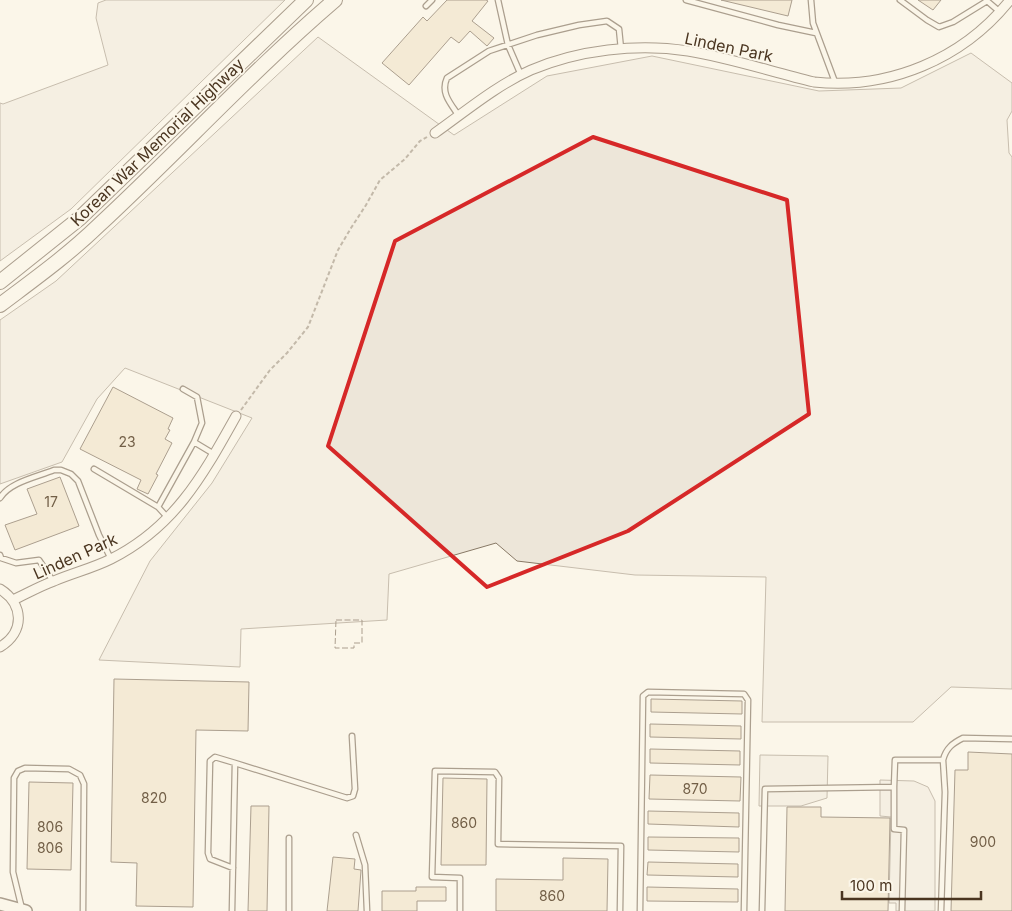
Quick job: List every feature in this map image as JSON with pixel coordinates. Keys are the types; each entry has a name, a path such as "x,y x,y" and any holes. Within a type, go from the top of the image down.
{"main road":[{"name":"Korean War Memorial Highway","path":"0,282 80,218 306,0"},
{"name":"Korean War Memorial Highway","path":"0,305 97,228 270,58 335,0"},
{"path":"0,904 24,910"}],"street":[{"name":"Linden Park","path":"436,133 496,90 530,70 601,51 622,49 686,51 814,82 836,84 863,83 901,75 932,63 966,43 1000,12 1010,0"},
{"name":"Linden Park","path":"13,600 53,581 111,559 140,542 169,518 202,476 236,416"},
{"path":"0,589 13,600 18,614 18,625 14,635 7,643 0,647"}],"lane":[{"path":"426,6 432,0"},
{"path":"498,0 508,45 522,76"},
{"path":"686,0 778,25 816,32"},
{"path":"811,0 813,23 836,84"},
{"path":"900,0 926,20 939,26 953,22 986,1 1000,12"},
{"path":"459,116 444,92 446,78 489,51 545,33 607,21 619,29 622,49"},
{"path":"158,507 194,442 202,423 198,398 183,388"},
{"path":"194,442 215,454"},
{"path":"94,469 158,507 169,518"},
{"path":"0,498 15,485 54,470 61,470 71,474 78,481 111,559"},
{"path":"0,555 1,558 16,563 39,560 53,581"},
{"path":"640,911 643,696 648,692 744,694 747,696 744,911"},
{"path":"233,868 210,860 208,853 210,760 215,757 347,798 353,796 355,789 352,736"},
{"path":"941,911 945,792 943,760 945,750 963,738 1012,739"},
{"path":"902,911 904,830 894,829 895,760 943,760"},
{"path":"232,911 235,763"},
{"path":"24,910 13,872 14,778 18,772 25,768 69,769 80,775 84,784 83,911"},
{"path":"460,911 460,878 432,877 435,771 495,772 499,778 498,844 621,846 620,911"},
{"path":"762,911 765,789 894,787"},
{"path":"356,835 365,865 367,911"},
{"path":"289,838 289,911"}],"path":[{"path":"236,416 270,370 288,352 308,327 338,250 380,180 405,159 420,141 436,133"}],"highlighted area":[{"path":"593,137 787,200 809,414 628,531 487,587 328,446 395,241"}],"shaded area":[{"path":"106,0 285,0 71,209 0,261 0,103 3,104 108,65 96,18 98,3"},
{"path":"318,37 454,135 547,76 652,56 819,91 901,88 971,53 1012,83 1012,111 1007,120 1009,153 1012,157 1012,689 951,687 913,722 762,722 766,577 635,575 517,561 496,543 389,574 387,620 241,629 240,667 99,660 150,561 212,483 252,418 125,368 97,399 62,462 0,484 0,320 56,281"},
{"path":"760,755 828,756 827,798 801,806 759,806"},
{"path":"880,780 914,781 928,787 935,801 935,911 896,911 896,903 889,903 891,817 880,816"}],"building":[{"path":"447,0 488,1 472,21 494,38 487,46 470,31 459,43 451,37 409,85 382,63 423,17 427,21"},
{"path":"721,0 792,0 788,16"},
{"path":"918,0 941,0 933,10"},
{"path":"113,387 173,418 165,439 172,443 148,494 137,489 141,480 80,449"},
{"path":"60,477 79,526 15,550 5,525 37,514 27,489"},
{"path":"114,679 249,682 248,731 196,730 193,907 136,906 137,863 111,862"},
{"path":"651,699 742,701 742,714 651,712"},
{"path":"650,724 741,726 741,739 650,737"},
{"path":"650,749 740,751 740,765 650,763"},
{"path":"968,752 1012,754 1012,911 951,911 955,770 968,770"},
{"path":"650,775 741,777 740,801 649,799"},
{"path":"443,778 487,779 486,865 441,865"},
{"path":"29,782 73,783 71,870 27,869"},
{"path":"251,806 269,806 267,911 248,911"},
{"path":"787,807 821,807 821,817 890,818 888,911 785,911"},
{"path":"648,811 739,813 739,827 648,824"},
{"path":"648,837 739,838 739,852 648,850"},
{"path":"333,857 355,859 354,869 361,870 358,911 327,911"},
{"path":"563,858 608,859 607,911 496,911 496,879 563,880"},
{"path":"648,862 738,864 738,877 647,875"},
{"path":"416,887 446,887 446,901 417,901 417,911 382,911 382,891 416,891"},
{"path":"647,887 738,889 738,902 647,901"}],"fence":[{"path":"336,620 362,620 362,643 354,643 354,648 335,648 336,620"}]}
